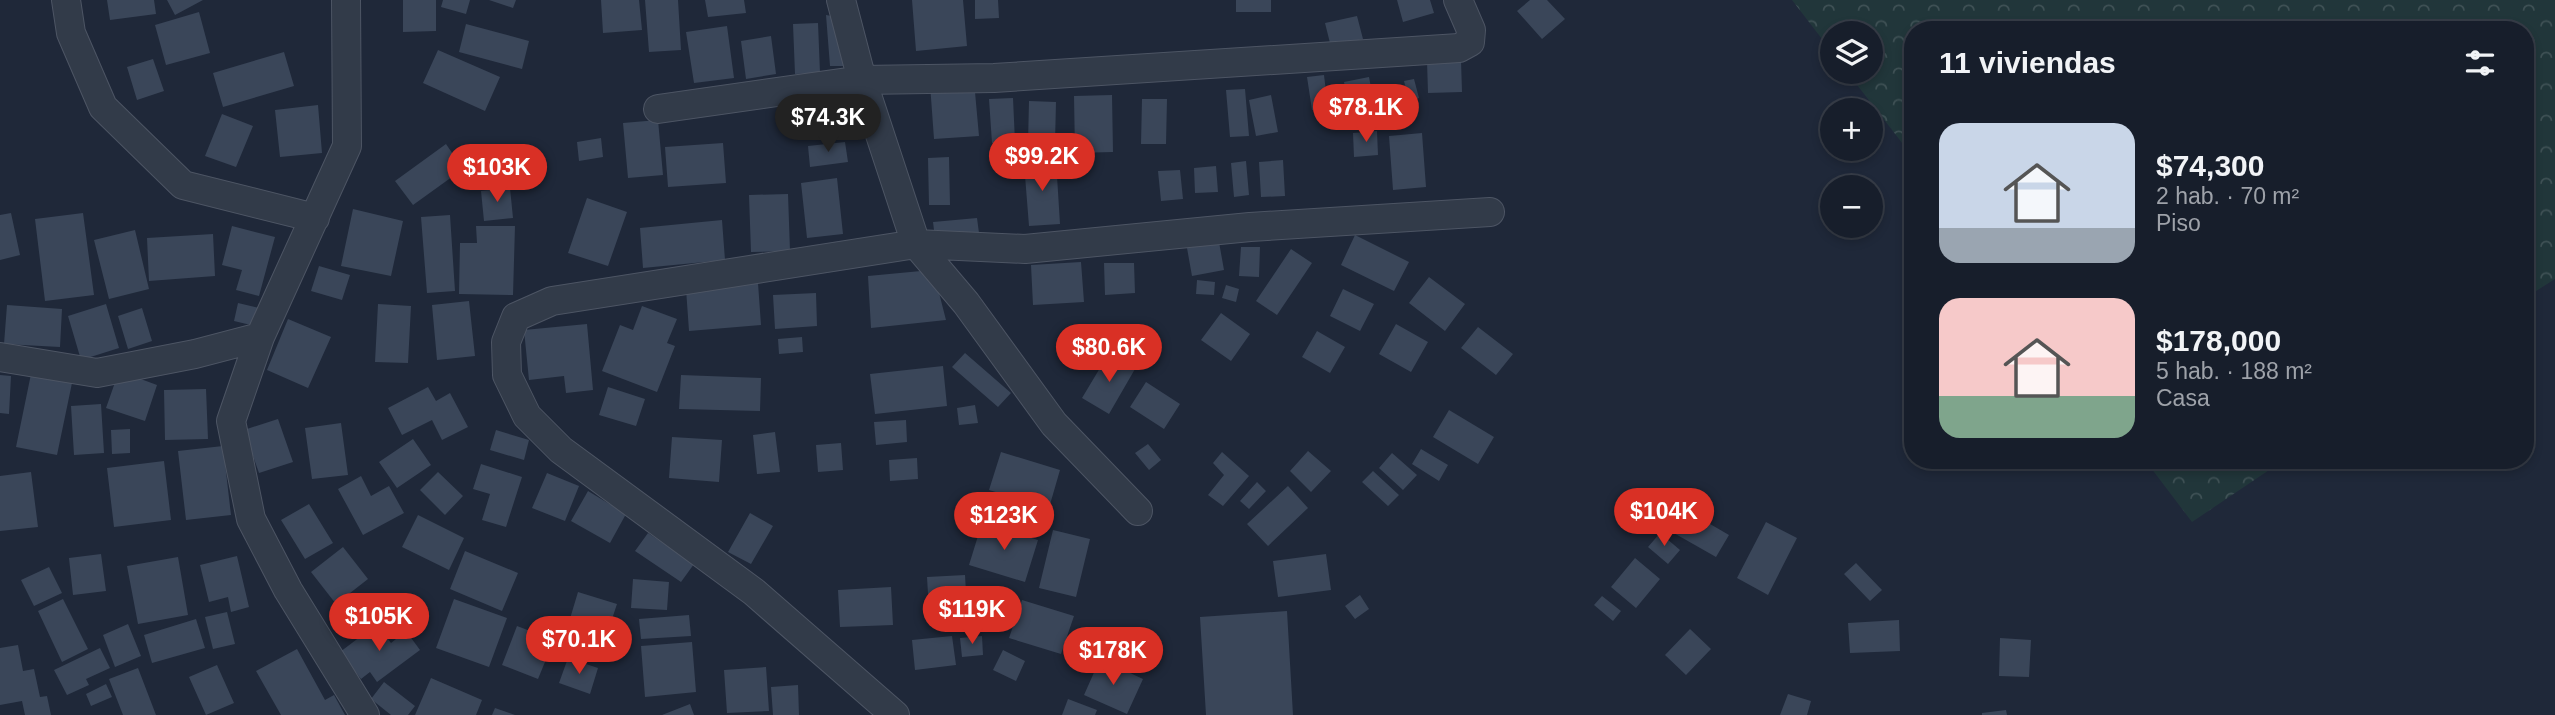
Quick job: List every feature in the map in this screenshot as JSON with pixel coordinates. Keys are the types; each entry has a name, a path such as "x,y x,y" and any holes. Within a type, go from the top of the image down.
{"street":[{"path":"66,0 71,33 103,107 183,184 315,218"},
{"path":"346,0 347,146 260,337 231,421 250,519 288,590 365,715"},
{"path":"841,0 862,80 916,244 966,303 1054,424 1138,511"},
{"path":"658,109 862,80 994,78 1459,48 1470,43 1471,30 1458,0"},
{"path":"895,715 754,592 561,450 527,416 507,375 506,342 516,317 552,302 916,244 1025,249 1250,226 1490,212"},
{"path":"0,357 97,373 195,354 260,337"}],"green space":[{"path":"1792,0 2555,0 2555,279 2534,292 2534,21 1904,21 1904,145 1883,118 1883,98 1867,98 1856,84 1883,84 1883,21 1820,21 1820,36"},
{"path":"2152,469 2271,469 2192,522"}],"building":[{"path":"107,0 154,0 156,14 110,20"},
{"path":"167,0 203,0 175,15"},
{"path":"403,0 436,0 436,31 403,32"},
{"path":"443,0 470,0 466,14 441,7"},
{"path":"489,0 516,0 513,8"},
{"path":"601,0 639,0 642,30 603,33"},
{"path":"645,0 678,0 681,50 649,52"},
{"path":"705,0 744,0 746,13 708,17"},
{"path":"912,0 963,0 967,46 916,51"},
{"path":"975,0 998,0 999,18 975,19"},
{"path":"1236,0 1271,0 1271,12 1236,12"},
{"path":"1397,0 1430,0 1434,13 1403,22"},
{"path":"1530,0 1547,0 1565,19 1542,39 1517,11"},
{"path":"199,12 210,53 166,65 155,25"},
{"path":"826,15 837,17 849,66 830,66"},
{"path":"1357,16 1363,39 1331,47 1325,23"},
{"path":"818,23 820,73 795,74 793,24"},
{"path":"466,24 529,41 522,69 459,52"},
{"path":"727,26 734,78 694,83 686,32"},
{"path":"771,36 776,74 746,79 741,41"},
{"path":"438,50 500,77 485,111 423,83"},
{"path":"284,52 294,86 223,107 213,73"},
{"path":"153,59 164,91 137,100 127,67"},
{"path":"1461,60 1462,92 1428,93 1427,61"},
{"path":"1324,75 1328,108 1312,110 1307,77"},
{"path":"1369,77 1377,119 1352,124 1344,82"},
{"path":"1414,79 1419,98 1409,101 1404,81"},
{"path":"974,81 979,136 934,139 930,84"},
{"path":"1245,89 1249,136 1230,137 1226,90"},
{"path":"1112,95 1113,152 1075,153 1074,96"},
{"path":"1271,95 1278,132 1256,136 1249,100"},
{"path":"1013,98 1015,142 992,143 989,99"},
{"path":"1142,99 1167,99 1166,144 1141,144"},
{"path":"1029,101 1056,102 1055,143 1028,143"},
{"path":"847,102 850,130 797,134 795,107"},
{"path":"318,105 322,153 280,157 275,110"},
{"path":"222,114 253,126 236,167 205,156"},
{"path":"658,120 663,175 628,178 623,123"},
{"path":"1377,131 1378,155 1354,157 1353,133"},
{"path":"1422,133 1426,187 1393,190 1389,136"},
{"path":"601,138 603,157 579,161 577,142"},
{"path":"845,142 848,162 810,167 808,146"},
{"path":"723,143 726,183 668,187 665,147"},
{"path":"446,144 463,169 413,205 395,181"},
{"path":"949,157 950,205 929,205 928,158"},
{"path":"1056,160 1060,224 1029,226 1024,163"},
{"path":"1283,160 1285,196 1261,197 1259,162"},
{"path":"1246,161 1249,195 1234,197 1231,163"},
{"path":"1216,166 1218,192 1195,193 1194,168"},
{"path":"1180,170 1183,199 1161,201 1158,171"},
{"path":"837,178 843,234 807,238 801,183"},
{"path":"510,188 513,218 484,221 481,191"},
{"path":"788,194 790,251 751,252 749,195"},
{"path":"587,198 627,212 608,266 568,253"},
{"path":"353,209 403,221 391,276 341,266"},
{"path":"11,213 20,255 0,260 0,215"},
{"path":"83,213 94,295 45,301 35,219"},
{"path":"450,215 455,291 427,293 421,217"},
{"path":"977,218 979,233 935,238 933,222"},
{"path":"722,220 725,260 643,268 640,228"},
{"path":"232,226 275,237 259,296 236,290 242,270 222,265"},
{"path":"476,226 515,226 513,295 459,294 460,243 477,243"},
{"path":"135,230 149,289 109,299 94,240"},
{"path":"213,234 215,276 149,281 147,238"},
{"path":"1355,235 1409,262 1394,291 1341,265"},
{"path":"1219,242 1224,270 1192,276 1187,248"},
{"path":"1241,247 1260,247 1259,277 1239,276"},
{"path":"1291,249 1312,263 1277,315 1256,301"},
{"path":"1081,262 1084,302 1033,305 1031,265"},
{"path":"1104,263 1134,263 1135,293 1105,295"},
{"path":"319,266 350,275 342,300 311,291"},
{"path":"921,271 937,285 946,320 871,328 868,276"},
{"path":"1429,277 1465,304 1445,331 1409,303"},
{"path":"1197,280 1215,282 1214,295 1196,294"},
{"path":"758,283 761,325 689,331 686,289"},
{"path":"1226,285 1239,289 1236,302 1222,298"},
{"path":"1343,289 1374,304 1360,331 1330,316"},
{"path":"816,293 817,326 775,329 773,295"},
{"path":"469,301 475,356 437,360 432,305"},
{"path":"238,303 259,308 255,326 234,321"},
{"path":"106,304 119,348 81,360 68,316"},
{"path":"378,304 411,306 408,363 375,362"},
{"path":"7,305 62,309 60,347 4,344"},
{"path":"642,306 677,319 667,343 675,346 657,392 602,371 620,325 633,330"},
{"path":"142,308 152,341 128,349 118,316"},
{"path":"1221,313 1250,334 1231,361 1201,340"},
{"path":"288,319 331,337 308,388 267,370"},
{"path":"587,324 593,390 566,393 564,376 529,380 524,330"},
{"path":"1396,324 1428,342 1411,372 1379,354"},
{"path":"1478,327 1513,354 1496,375 1461,348"},
{"path":"1317,331 1345,347 1330,373 1302,357"},
{"path":"802,337 803,352 779,354 778,339"},
{"path":"965,353 1011,393 998,407 952,367"},
{"path":"1109,353 1135,369 1109,414 1082,398"},
{"path":"943,366 947,406 875,414 870,374"},
{"path":"119,371 157,385 145,421 106,408"},
{"path":"31,374 72,383 57,455 16,447"},
{"path":"0,375 11,376 9,414 0,413"},
{"path":"681,375 761,378 760,411 679,409"},
{"path":"1146,382 1180,404 1164,429 1130,407"},
{"path":"428,387 436,401 450,393 468,427 442,440 432,420 402,435 388,408"},
{"path":"608,387 645,399 636,426 599,415"},
{"path":"206,389 208,439 165,440 164,390"},
{"path":"101,404 104,453 74,455 71,406"},
{"path":"975,405 978,423 959,425 957,408"},
{"path":"1449,410 1494,437 1478,464 1433,437"},
{"path":"278,419 293,462 259,473 244,430"},
{"path":"906,420 907,442 876,445 874,422"},
{"path":"341,423 348,475 312,479 305,428"},
{"path":"130,429 130,453 112,454 111,430"},
{"path":"496,430 529,440 524,460 490,450"},
{"path":"775,432 780,472 757,474 753,435"},
{"path":"672,437 722,440 719,482 669,478"},
{"path":"413,439 431,465 397,488 379,462"},
{"path":"841,443 843,470 818,472 816,445"},
{"path":"1148,444 1161,460 1149,470 1135,453"},
{"path":"223,446 231,515 186,520 178,451"},
{"path":"1421,449 1448,465 1439,481 1412,464"},
{"path":"1308,451 1331,471 1311,492 1290,471"},
{"path":"1001,452 1060,470 1049,508 989,490"},
{"path":"1222,452 1249,476 1223,506 1208,495 1224,475 1213,463"},
{"path":"1392,453 1417,475 1403,490 1379,468"},
{"path":"917,458 918,479 890,481 889,460"},
{"path":"164,461 171,520 114,527 107,468"},
{"path":"481,464 522,477 506,527 482,520 490,494 473,489"},
{"path":"1373,471 1399,495 1388,506 1362,482"},
{"path":"31,472 38,527 0,531 0,476"},
{"path":"438,472 463,496 445,515 420,490"},
{"path":"547,473 579,486 565,521 532,508"},
{"path":"361,476 371,496 389,486 404,513 363,535 338,489"},
{"path":"1257,482 1266,491 1249,509 1240,501"},
{"path":"1288,486 1308,508 1268,546 1247,524"},
{"path":"588,491 626,514 610,543 571,521"},
{"path":"309,504 333,543 305,559 281,520"},
{"path":"1686,510 1729,535 1716,557 1672,532"},
{"path":"750,513 773,526 751,564 728,552"},
{"path":"418,515 464,538 449,570 402,547"},
{"path":"1766,522 1797,538 1768,595 1737,578"},
{"path":"982,523 1038,540 1025,582 969,565"},
{"path":"1053,530 1090,539 1076,597 1039,588"},
{"path":"648,533 694,564 681,582 635,551"},
{"path":"1660,533 1680,550 1668,564 1648,547"},
{"path":"343,547 368,579 336,604 311,572"},
{"path":"465,551 518,573 502,611 450,589"},
{"path":"101,554 106,591 73,595 69,558"},
{"path":"1326,554 1331,590 1278,597 1273,561"},
{"path":"237,556 249,607 231,612 228,597 209,602 200,565"},
{"path":"178,557 188,615 138,624 127,566"},
{"path":"1635,558 1660,579 1636,608 1611,587"},
{"path":"1856,563 1882,590 1870,601 1844,574"},
{"path":"49,567 62,593 34,606 21,580"},
{"path":"965,575 967,609 929,611 927,577"},
{"path":"633,579 669,582 667,610 631,608"},
{"path":"891,587 893,625 840,627 838,590"},
{"path":"997,589 1001,628 990,629 986,590"},
{"path":"578,592 617,604 607,634 569,622"},
{"path":"1360,595 1369,609 1355,619 1345,606"},
{"path":"1602,596 1621,611 1613,621 1594,605"},
{"path":"63,599 88,649 62,662 38,611"},
{"path":"454,599 507,618 489,667 436,648"},
{"path":"1022,600 1074,616 1061,654 1009,638"},
{"path":"1287,611 1293,715 1206,715 1200,617"},
{"path":"227,612 235,644 213,649 205,617"},
{"path":"689,615 691,636 641,639 639,619"},
{"path":"196,619 205,648 152,663 144,635"},
{"path":"1899,620 1900,651 1850,653 1848,623"},
{"path":"128,624 141,656 115,667 103,635"},
{"path":"377,624 391,643 406,631 420,650 377,682 370,672 361,679 340,652"},
{"path":"517,626 554,640 538,679 502,665"},
{"path":"1690,629 1711,649 1686,675 1665,655"},
{"path":"952,636 956,665 915,670 912,640"},
{"path":"982,636 983,655 962,657 960,638"},
{"path":"2000,638 2031,640 2029,677 1999,676"},
{"path":"692,642 696,692 645,697 641,646"},
{"path":"18,645 23,671 34,669 40,697 47,696 51,715 25,715 22,701 0,705 0,648"},
{"path":"100,648 110,668 86,679 89,685 67,695 54,670"},
{"path":"297,649 325,700 334,695 345,715 281,715 256,671"},
{"path":"1003,650 1025,661 1016,681 993,670"},
{"path":"568,658 598,668 590,694 559,683"},
{"path":"1100,659 1143,679 1127,714 1084,695"},
{"path":"217,665 234,703 206,715 189,677"},
{"path":"766,667 769,711 727,713 724,670"},
{"path":"138,668 156,715 123,715 109,679"},
{"path":"431,678 482,700 476,715 415,715"},
{"path":"384,682 415,706 408,715 391,715 371,699"},
{"path":"106,684 112,697 91,706 86,694"},
{"path":"798,685 799,715 773,715 771,687"},
{"path":"1788,694 1811,701 1807,715 1780,715"},
{"path":"1068,699 1097,710 1095,715 1062,715"},
{"path":"690,704 694,715 662,715"},
{"path":"495,708 515,715 492,715"},
{"path":"2006,710 2007,715 1982,715 1982,713"}]}
